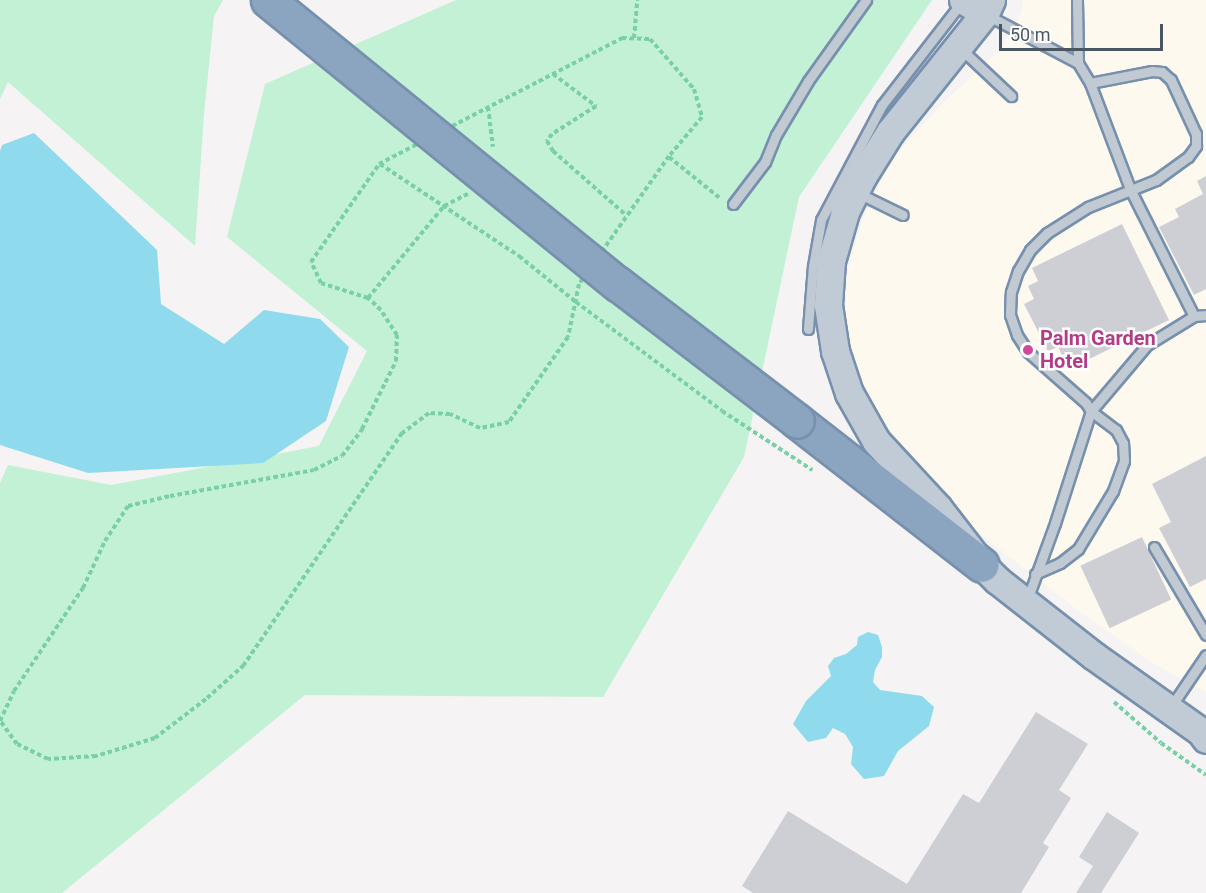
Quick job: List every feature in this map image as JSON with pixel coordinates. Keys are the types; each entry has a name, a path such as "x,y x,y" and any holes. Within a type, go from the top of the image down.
{"highway":[{"path":"268,0 618,284 982,565"}],"street":[{"path":"976,3 959,47 890,132 845,212 831,261 828,305 835,351 849,393 876,441 938,508 982,565 1094,656 1204,734"}],"lane":[{"path":"733,204 765,162 776,135 808,81 866,0"},
{"path":"1077,0 1078,63"},
{"path":"808,329 813,266 821,220 882,105 976,3 1078,63 1090,83 1130,189 1194,316"},
{"path":"959,47 1011,96"},
{"path":"1035,574 1060,563 1078,549 1113,491 1124,461 1123,443 1116,430 1091,411 1086,403 1028,352 1017,335 1010,315 1011,292 1018,271 1030,250 1047,233 1088,207 1156,180 1188,157 1196,147 1196,134 1171,80 1162,72 1152,71 1090,83"},
{"path":"855,191 903,215"},
{"path":"1026,602 1055,523 1091,411 1147,345 1194,316 1206,315"},
{"path":"1154,547 1206,635"},
{"path":"1169,710 1206,655"}],"path":[{"path":"634,38 637,0"},
{"path":"622,38 650,39 694,89 702,117 669,156 579,284 568,336 509,422 480,428 450,414 429,412 402,433 244,665 207,699 155,738 96,756 48,759 17,744 0,721 14,690 83,588 105,541 128,506 314,470 342,456 362,429 396,361 397,335 381,310 368,298 321,283 311,262 379,164 553,74 622,38"},
{"path":"553,74 596,106 552,134 547,141 553,151 626,215"},
{"path":"488,107 494,154"},
{"path":"669,156 713,195 733,204"},
{"path":"379,164 519,256 576,302 722,411 818,474"},
{"path":"368,298 444,206 471,193"},
{"path":"1110,699 1161,743 1206,775"}],"shaded area":[{"name":"Palm Garden Hotel","path":"1023,0 1206,0 1206,692 1156,665 1080,612 966,523 925,480 875,412 856,373 845,326 847,272 863,218 890,161 943,103 1000,50 1021,13"}],"green space":[{"path":"0,0 223,0 214,16 204,114 195,246 8,82 0,99"},
{"path":"456,0 932,0 799,197 744,457 603,697 305,695 62,893 0,893 0,483 8,465 111,485 319,446 367,351 227,237 265,84"}],"water":[{"path":"34,133 157,250 161,304 224,344 264,310 320,319 349,347 326,421 263,463 88,473 0,445 0,151 2,145"},
{"path":"868,632 878,635 882,647 882,657 875,670 873,682 880,690 922,696 934,707 929,726 898,751 884,776 864,779 851,764 853,747 845,734 833,728 826,738 808,742 793,724 806,701 831,676 828,666 834,658 846,654 857,645 858,637"}],"building":[{"path":"1206,176 1206,289 1194,295 1159,227 1179,217 1175,209 1203,194 1197,181"},
{"path":"1122,224 1169,320 1079,364 1075,356 1065,361 1058,347 1048,351 1024,304 1034,299 1028,286 1038,281 1032,268"},
{"path":"1206,456 1206,579 1190,587 1159,528 1171,522 1152,484"},
{"path":"1142,537 1171,600 1110,628 1080,566"},
{"path":"1036,712 1088,744 1059,790 1071,798 1043,843 1049,847 1021,893 753,893 742,886 788,811 907,884 963,794 979,803"},
{"path":"1107,812 1139,833 1101,893 1076,893 1093,866 1079,857"}],"place":[{"name":"Palm Garden Hotel","path":"1028,350"}]}
